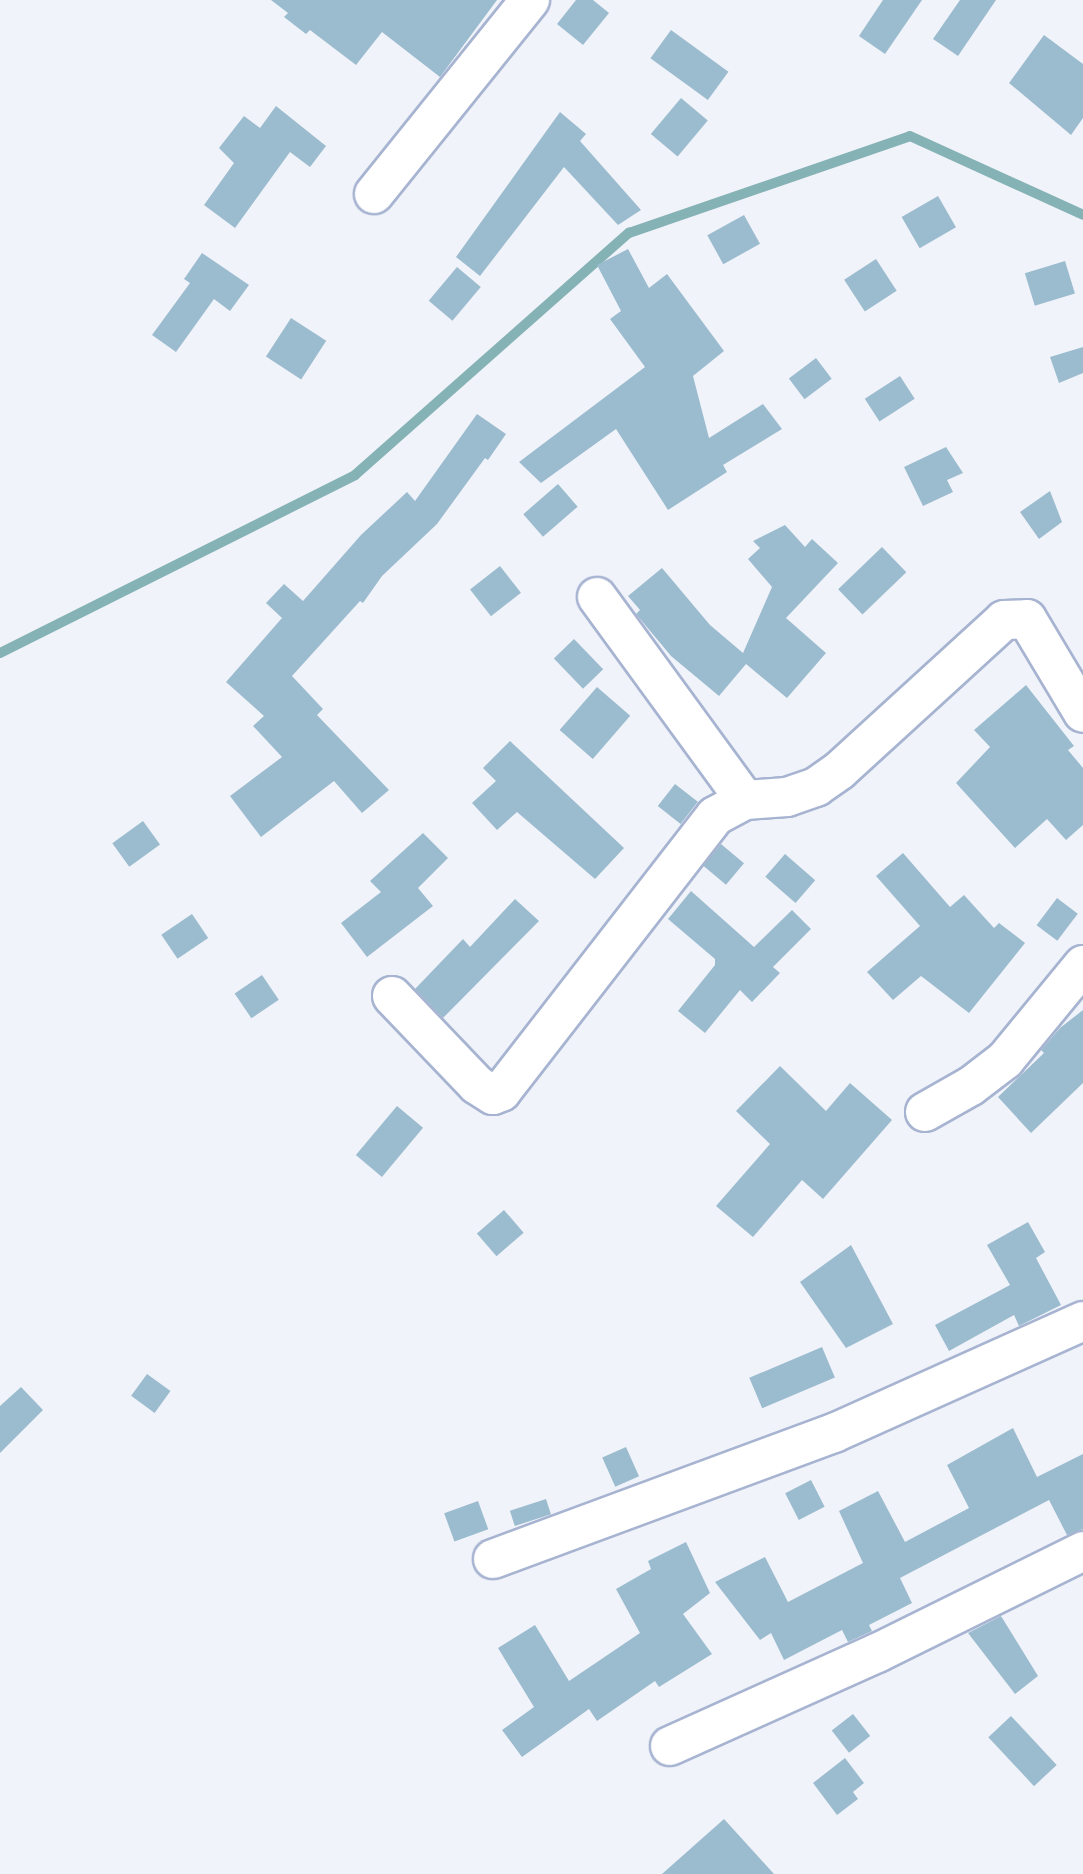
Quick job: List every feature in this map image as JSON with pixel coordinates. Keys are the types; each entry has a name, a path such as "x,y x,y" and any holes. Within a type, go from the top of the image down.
{"street":[{"path":"374,194 530,0"},
{"path":"597,597 745,800"},
{"path":"391,996 477,1085 493,1095 501,1092 716,816 745,800 787,797 816,787 840,771 1012,617 1027,619 1080,703"},
{"path":"925,1112 971,1086 1005,1060 1083,965"},
{"path":"493,1559 834,1433 1083,1321"},
{"path":"670,1746 877,1653 1083,1551"}],"building":[{"path":"271,0 497,0 440,77 382,32 356,65 310,30 306,34 284,17 288,13"},
{"path":"576,0 593,0 609,13 583,45 557,24"},
{"path":"883,0 922,0 885,54 859,36"},
{"path":"960,0 996,0 958,56 933,39"},
{"path":"671,30 728,72 708,100 650,58"},
{"path":"1044,35 1083,64 1083,118 1071,135 1009,83"},
{"path":"681,98 708,120 678,157 651,134"},
{"path":"276,106 326,146 310,167 290,152 235,228 204,205 234,163 219,148 244,116 260,128"},
{"path":"560,112 586,134 580,141 641,210 618,225 564,167 480,276 456,257"},
{"path":"938,196 956,227 920,248 902,217"},
{"path":"744,215 760,244 723,264 707,235"},
{"path":"628,249 649,288 667,274 724,351 693,376 709,438 763,404 782,429 723,465 727,472 668,510 616,429 541,483 519,462 645,367 610,319 621,311 597,265"},
{"path":"202,253 249,285 230,311 214,299 176,352 152,335 190,283 184,279"},
{"path":"876,259 897,291 865,312 844,280"},
{"path":"1065,261 1075,294 1035,306 1025,273"},
{"path":"457,267 481,287 452,321 429,301"},
{"path":"291,318 326,341 301,379 266,357"},
{"path":"1083,347 1083,373 1059,383 1050,357"},
{"path":"816,358 832,379 804,399 789,378"},
{"path":"900,376 915,399 879,422 865,399"},
{"path":"477,414 506,434 488,460 485,458 437,524 382,576 363,603 360,601 292,676 323,709 317,715 389,790 362,813 334,781 261,837 230,796 282,757 253,726 264,716 226,682 282,618 266,603 284,584 303,601 361,535 407,492 415,501"},
{"path":"946,447 963,473 947,480 953,492 923,506 904,467"},
{"path":"558,484 578,507 543,537 523,514"},
{"path":"1050,491 1062,522 1039,539 1020,512"},
{"path":"785,525 805,547 812,539 838,563 786,618 826,653 787,698 746,664 719,696 671,656 636,614 640,610 628,596 662,568 710,625 743,653 772,587 748,559 760,548 753,541"},
{"path":"882,547 906,572 862,615 838,589"},
{"path":"500,566 521,593 491,616 470,589"},
{"path":"574,639 603,669 583,689 554,658"},
{"path":"1026,685 1074,746 1068,750 1083,768 1083,825 1066,840 1047,819 1015,848 956,783 990,747 974,730"},
{"path":"597,687 630,716 593,759 560,730"},
{"path":"510,741 624,848 595,879 517,812 497,830 472,803 496,781 483,768"},
{"path":"675,784 698,802 681,824 658,806"},
{"path":"143,821 160,844 129,867 112,843"},
{"path":"423,833 448,858 418,888 433,906 367,957 341,923 381,892 370,881"},
{"path":"721,844 744,863 726,885 703,865"},
{"path":"903,853 950,907 964,895 994,928 999,923 1025,943 969,1013 921,976 893,1000 867,972 920,926 876,876"},
{"path":"785,854 815,880 796,903 765,877"},
{"path":"691,891 754,947 792,910 811,929 773,967 780,973 752,1002 740,990 705,1033 678,1011 715,965 715,959 668,919"},
{"path":"1057,898 1078,914 1057,941 1037,925"},
{"path":"515,899 539,921 443,1018 415,989 463,939 470,947"},
{"path":"192,914 208,938 178,959 161,935"},
{"path":"262,975 279,1000 251,1018 235,993"},
{"path":"1083,1010 1083,1083 1031,1133 998,1097 1044,1053 1041,1050 1060,1028"},
{"path":"780,1066 826,1111 850,1083 892,1120 823,1199 802,1180 753,1237 716,1206 770,1144 736,1111"},
{"path":"397,1106 423,1128 382,1177 356,1155"},
{"path":"504,1210 524,1233 497,1256 477,1234"},
{"path":"1028,1222 1045,1252 1036,1258 1061,1305 1019,1326 1014,1315 949,1351 935,1325 1010,1285 987,1245"},
{"path":"851,1245 893,1324 846,1348 800,1282"},
{"path":"822,1347 835,1377 762,1408 749,1378"},
{"path":"147,1374 170,1391 155,1413 131,1396"},
{"path":"21,1387 43,1410 0,1453 0,1406"},
{"path":"1013,1428 1037,1477 1083,1454 1083,1529 1067,1535 1049,1500 900,1578 912,1603 869,1625 872,1631 848,1642 842,1630 784,1660 771,1633 760,1640 715,1582 765,1557 788,1602 863,1563 839,1511 878,1491 905,1542 969,1508 947,1465"},
{"path":"626,1447 639,1476 615,1487 602,1458"},
{"path":"811,1480 825,1507 799,1520 785,1493"},
{"path":"546,1499 551,1514 515,1526 510,1511"},
{"path":"478,1501 488,1529 454,1542 444,1513"},
{"path":"686,1542 710,1593 683,1614 712,1654 659,1687 655,1681 597,1721 589,1709 522,1757 502,1730 534,1707 498,1648 535,1625 569,1681 640,1633 616,1589 651,1569 648,1561"},
{"path":"1001,1616 1038,1676 1015,1694 968,1633"},
{"path":"853,1714 870,1736 849,1753 832,1731"},
{"path":"1011,1716 1057,1765 1034,1786 988,1737"},
{"path":"845,1758 864,1783 853,1792 858,1799 837,1815 813,1783"},
{"path":"724,1819 774,1874 662,1874"}],"waterway":[{"path":"0,653 355,475 629,233 910,136 1083,215"}]}
